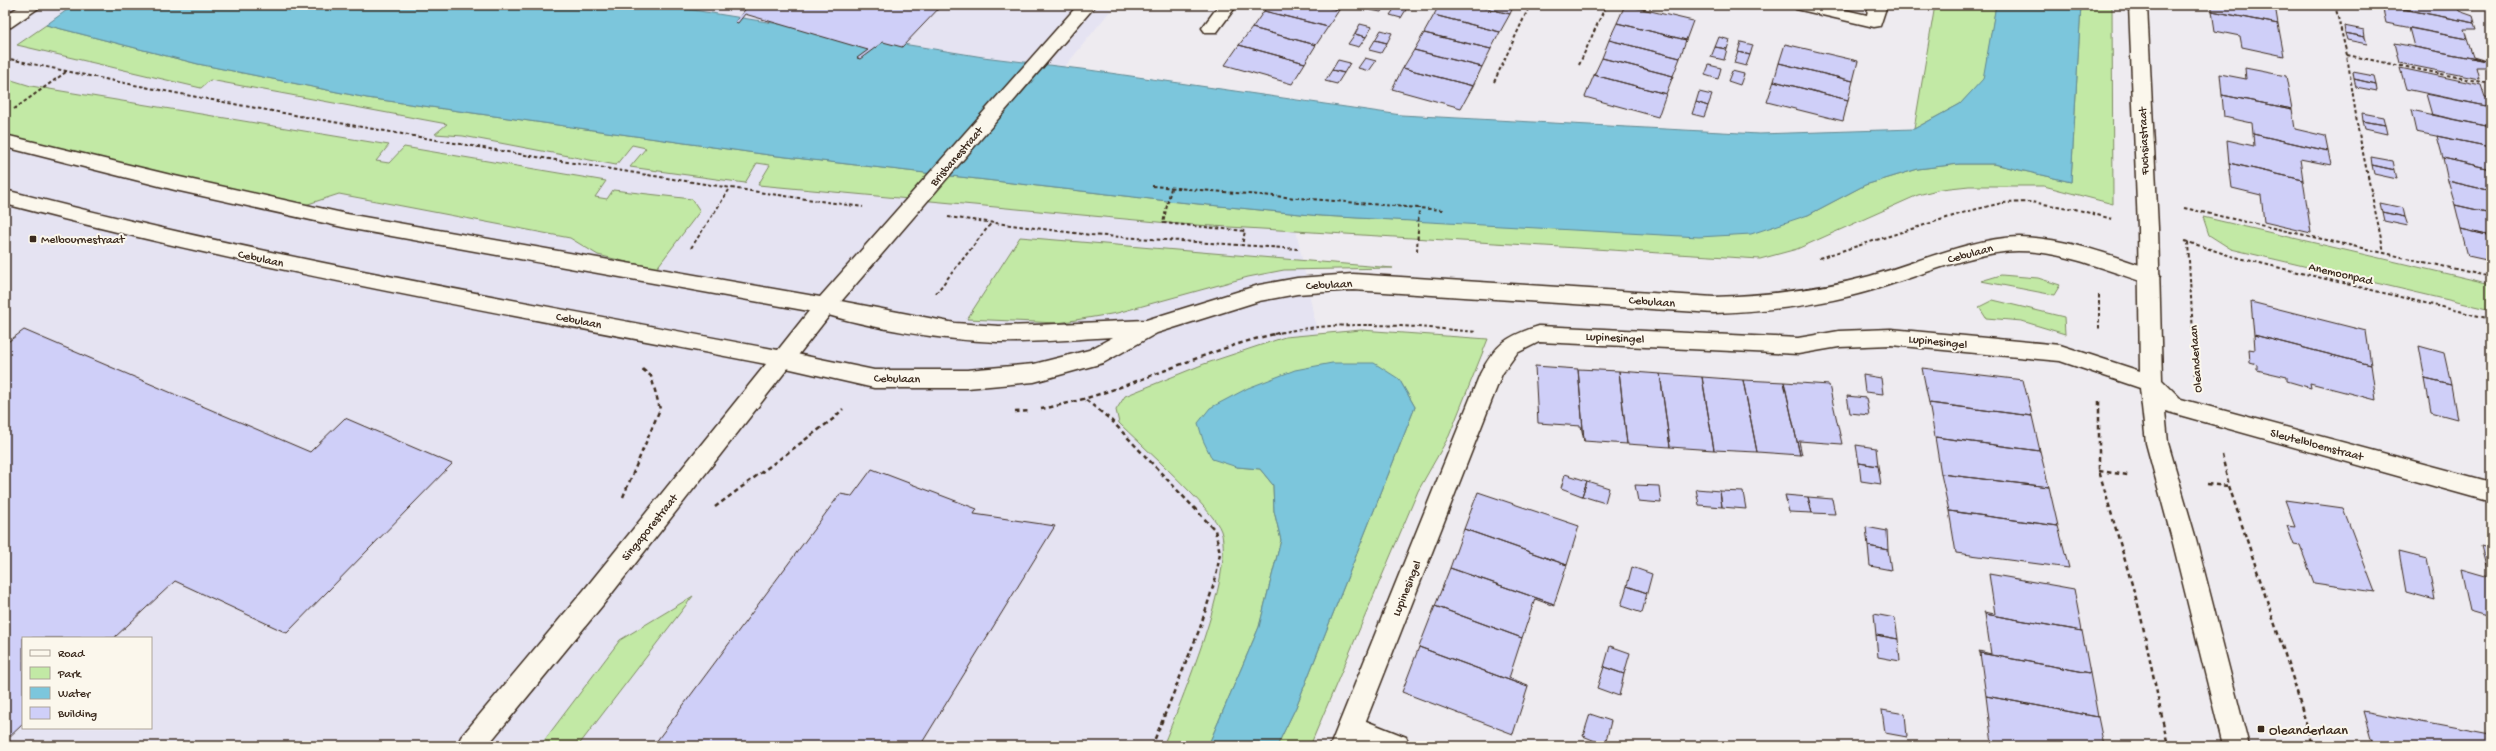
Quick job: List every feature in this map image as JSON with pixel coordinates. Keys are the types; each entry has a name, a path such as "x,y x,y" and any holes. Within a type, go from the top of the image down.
{"street":[{"path":"5,23 34,5"},
{"name":"Brisbanestraat","path":"825,306 904,212 920,197 1087,5"},
{"path":"1211,28 1228,5"},
{"path":"1802,5 1874,22 1878,5"},
{"name":"Fuchsiastraat","path":"2138,5 2150,276"},
{"name":"Cebulaan","path":"5,141 175,183 347,221 825,306 912,324 999,334 1149,327"},
{"name":"Cebulaan","path":"5,197 127,229 353,278 635,330 874,379 967,379 1034,373 1095,357 1149,327 1260,294 1297,286 1353,282 1714,304 1762,303 1802,299 1843,290 1999,245 2024,244 2093,258 2150,276"},
{"path":"2150,276 2151,383 2156,443 2184,539 2236,746"},
{"name":"Singaporestraat","path":"470,746 593,598 825,306"},
{"name":"Lupinesingel","path":"1347,736 1492,374 1502,354 1521,340 1539,334 1798,346 1838,339 1891,337 2060,353 2151,383"},
{"name":"Sleutelbloemstraat","path":"2151,383 2174,406 2202,412 2491,492"},
{"path":"1347,736 1397,746"}],"path":[{"path":"1494,82 1530,5"},
{"path":"1579,65 1606,5"},
{"path":"2335,5 2347,55 2358,129 2384,253"},
{"path":"2347,55 2491,84"},
{"path":"5,58 116,83 511,154 729,190 1091,235 1305,250"},
{"path":"11,111 66,72"},
{"path":"1152,186 1443,210"},
{"path":"1171,188 1163,223 1245,231 1242,246"},
{"path":"671,279 729,190"},
{"name":"Anemoonpad","path":"1815,260 1969,211 2002,203 2030,202 2075,209 2148,228 2231,256 2491,318"},
{"path":"1417,257 1419,208"},
{"path":"2184,208 2491,278"},
{"path":"912,324 992,222"},
{"name":"Oleanderlaan","path":"2188,242 2196,396 2222,455 2229,486 2294,681 2312,746"},
{"path":"1152,746 1200,628 1216,577 1220,553 1214,530 1111,420 1086,400 1251,339 1295,330 1345,324 1402,326 1484,332 1521,340"},
{"path":"622,499 660,409 651,376 620,350 635,330"},
{"path":"2099,365 2099,471 2140,612 2168,746"},
{"path":"709,511 833,419 874,379"}],"shaded area":[{"path":"5,5 1115,5 1033,106 1282,161 1336,425 1219,746 5,746"}],"green space":[{"path":"1935,5 1996,5 1984,79 1960,104 1914,129"},
{"path":"2081,5 2112,5 2113,204 2044,186 1969,186 1941,189 1918,195 1797,249 1760,259 1179,224 758,185 770,165 757,163 745,183 630,167 646,148 632,145 616,165 463,136 435,134 447,124 210,80 201,88 17,45 46,25 198,64 367,98 769,155 1168,201 1321,216 1418,221 1808,215 1865,185 1918,169 1959,164 1994,164 2071,182"},
{"path":"5,78 31,86 389,145 376,161 389,163 404,147 606,181 595,197 607,199 613,190 692,199 700,211 656,269 598,255 570,238 339,194 305,205 5,137"},
{"path":"2203,217 2491,284 2491,310 2231,249 2209,235"},
{"path":"1020,237 1393,268 1284,270 1248,277 1117,313 1058,323 967,319"},
{"path":"2001,275 2038,278 2060,285 2054,295 1981,281"},
{"path":"1993,300 2064,317 2065,334 2022,321 1986,318 1979,307"},
{"path":"1361,330 1488,339 1449,436 1418,491 1310,746 1277,746 1296,707 1415,407 1399,379 1237,467 1260,469 1273,485 1274,511 1281,540 1259,627 1208,746 1163,746 1193,670 1214,606 1220,577 1223,551 1221,531 1216,521 1191,493 1119,423 1116,410 1125,396 1204,364 1285,337"},
{"path":"693,596 578,746 540,746 620,640"}],"water":[{"path":"74,5 662,5 983,57 1089,70 1401,115 1759,134 1914,129 1960,104 1983,79 1996,5 2081,5 2071,182 1994,164 1959,164 1918,169 1865,185 1808,215 1751,234 1699,237 1321,216 1168,201 769,155 367,98 198,64 46,25"},
{"path":"1332,363 1374,363 1399,379 1415,407 1296,707 1277,746 1208,746 1259,627 1281,540 1274,511 1273,485 1260,469 1237,467 1212,459 1203,440 1198,423 1210,408 1248,388 1295,370"}],"building":[{"path":"749,5 942,5 902,47 883,42 860,59 857,58 868,50 745,14 738,23 735,22"},
{"path":"1268,5 1319,5 1339,10 1328,27 1264,11"},
{"path":"1319,5 1342,5 1339,10"},
{"path":"1373,5 1385,5 1381,12 1370,10"},
{"path":"1397,5 1407,8 1401,18 1390,15"},
{"path":"1439,5 1473,5 1510,14 1500,32 1434,15"},
{"path":"1473,5 1514,5 1510,14"},
{"path":"1625,5 1693,21 1686,40 1617,23"},
{"path":"2212,5 2275,5 2278,24 2212,11"},
{"path":"2382,5 2475,23 2477,29 2464,29 2467,39 2386,23"},
{"path":"2403,5 2457,5 2459,11 2473,16 2475,23 2404,9"},
{"path":"1264,11 1328,27 1316,45 1252,28"},
{"path":"2212,11 2278,24 2284,56 2242,47 2240,36 2215,31"},
{"path":"1434,15 1500,32 1491,49 1424,33"},
{"path":"1617,23 1686,40 1680,58 1609,40"},
{"path":"1360,24 1372,27 1366,37 1355,34"},
{"path":"2344,26 2364,30 2365,37 2345,33"},
{"path":"1252,28 1316,45 1305,63 1239,45"},
{"path":"2409,28 2467,39 2473,57 2487,61 2414,47"},
{"path":"1381,30 1392,33 1387,43 1375,40"},
{"path":"1424,33 1491,49 1482,67 1414,50"},
{"path":"2345,33 2365,37 2367,44 2347,40"},
{"path":"1355,34 1366,37 1359,47 1348,44"},
{"path":"1719,37 1730,40 1727,49 1715,47"},
{"path":"1375,40 1387,43 1381,53 1369,50"},
{"path":"1609,40 1680,58 1673,76 1602,58"},
{"path":"1741,42 1753,45 1750,55 1738,52"},
{"path":"2394,43 2487,61 2488,67 2476,67 2479,79 2399,63"},
{"path":"1785,44 1858,61 1853,81 1779,63"},
{"path":"1239,45 1305,63 1292,84 1225,65"},
{"path":"1715,47 1727,49 1724,60 1711,57"},
{"path":"1414,50 1482,67 1473,86 1403,68"},
{"path":"1738,52 1750,55 1746,66 1734,63"},
{"path":"1365,58 1376,61 1369,71 1358,68"},
{"path":"1602,58 1673,76 1666,94 1594,75"},
{"path":"1338,60 1350,63 1344,73 1332,70"},
{"path":"1779,63 1853,81 1848,100 1774,81"},
{"path":"1709,65 1721,68 1718,79 1705,75"},
{"path":"1403,68 1473,86 1461,108 1392,89"},
{"path":"2245,68 2286,76 2292,109 2222,95 2220,74 2246,79"},
{"path":"2400,68 2481,85 2485,97 2491,98 2491,107 2406,89"},
{"path":"1332,70 1344,73 1337,84 1325,81"},
{"path":"1732,71 1744,74 1740,85 1728,81"},
{"path":"2353,72 2374,76 2376,84 2354,79"},
{"path":"1594,75 1666,94 1658,117 1585,97"},
{"path":"2354,79 2376,84 2377,91 2356,87"},
{"path":"1774,81 1848,100 1843,121 1767,102"},
{"path":"1699,92 1712,95 1708,106 1696,102"},
{"path":"2426,94 2491,107 2487,107 2491,127 2432,115"},
{"path":"2222,95 2292,109 2295,129 2325,136 2328,151 2253,134 2252,123 2224,117"},
{"path":"1696,102 1708,106 1704,117 1692,114"},
{"path":"2411,110 2491,127 2491,147 2416,132"},
{"path":"2362,113 2383,117 2385,125 2363,121"},
{"path":"2363,121 2385,125 2387,134 2365,129"},
{"path":"2253,134 2328,151 2331,165 2300,159 2303,180 2229,163 2227,140 2254,146"},
{"path":"2437,136 2491,147 2491,169 2443,158"},
{"path":"2371,157 2393,161 2395,170 2372,165"},
{"path":"2443,158 2491,169 2491,191 2448,181"},
{"path":"2229,163 2303,180 2311,233 2264,222 2261,195 2232,188"},
{"path":"2372,165 2395,170 2397,179 2374,174"},
{"path":"2448,181 2491,191 2491,213 2455,205"},
{"path":"2380,203 2403,208 2405,217 2382,212"},
{"path":"2455,205 2491,213 2491,236 2461,229"},
{"path":"2382,212 2405,217 2408,226 2384,221"},
{"path":"2461,229 2491,236 2491,261 2468,256"},
{"path":"2251,302 2366,331 2371,365 2254,335"},
{"path":"24,330 310,452 345,418 452,464 287,633 175,581 115,637 22,637 22,725 5,741 5,344"},
{"path":"2254,335 2371,365 2376,400 2310,383 2311,388 2287,381 2287,377 2257,370 2257,365 2250,363 2249,349 2255,350"},
{"path":"2419,346 2444,353 2451,385 2425,379"},
{"path":"1535,366 1578,369 1584,441 1581,426 1538,423"},
{"path":"1922,368 2023,380 2032,416 1929,403"},
{"path":"1578,369 1619,371 1627,444 1584,441"},
{"path":"1619,371 1660,374 1670,447 1627,444"},
{"path":"1660,374 1702,377 1714,450 1670,447"},
{"path":"1863,375 1881,378 1883,394 1865,392"},
{"path":"1702,377 1743,380 1757,452 1714,450"},
{"path":"2425,379 2451,385 2457,419 2431,412"},
{"path":"1743,380 1784,382 1800,455 1757,452"},
{"path":"1784,382 1829,385 1842,444 1799,441 1802,455 1800,455"},
{"path":"1847,396 1866,398 1869,415 1850,413"},
{"path":"1929,403 2032,416 2040,451 1935,437"},
{"path":"1935,437 2040,451 2049,487 1941,474"},
{"path":"1856,445 1876,448 1878,466 1859,463"},
{"path":"1859,463 1878,466 1881,484 1861,481"},
{"path":"872,469 977,509 974,514 1055,526 920,746 653,746 840,494 852,496"},
{"path":"1565,474 1587,481 1582,496 1561,488"},
{"path":"1941,474 2049,487 2058,526 1949,511"},
{"path":"1587,481 1609,488 1605,503 1582,496"},
{"path":"1635,485 1659,486 1661,503 1638,501"},
{"path":"1696,489 1720,491 1722,507 1699,505"},
{"path":"1720,491 1743,492 1746,509 1722,507"},
{"path":"1478,492 1579,526 1567,565 1464,529"},
{"path":"1785,495 1808,497 1812,513 1789,512"},
{"path":"1808,497 1832,499 1835,514 1812,513"},
{"path":"2285,500 2343,508 2375,592 2314,583 2300,546 2294,545 2287,526 2295,527"},
{"path":"1949,511 2058,526 2069,568 1956,553"},
{"path":"1866,527 1887,531 1888,550 1868,546"},
{"path":"1464,529 1567,565 1554,604 1450,568"},
{"path":"1868,546 1888,550 1891,570 1870,566"},
{"path":"2481,546 2491,549 2491,617 2470,611 2461,569 2489,577"},
{"path":"2399,552 2427,559 2435,600 2406,592"},
{"path":"1632,567 1652,574 1647,593 1627,586"},
{"path":"1450,568 1554,604 1554,606 1535,599 1522,638 1435,606"},
{"path":"1989,574 2074,589 2082,631 1985,614 1984,612 1995,614"},
{"path":"1627,586 1647,593 1642,613 1621,606"},
{"path":"1435,606 1522,638 1509,678 1528,685 1528,687 1419,647"},
{"path":"1874,614 1895,618 1898,639 1876,635"},
{"path":"1985,614 2082,631 2090,673 1980,653 1979,651 1991,654"},
{"path":"1876,635 1898,639 1900,661 1878,657"},
{"path":"1610,646 1630,653 1624,674 1604,667"},
{"path":"1419,647 1528,687 1513,734 1402,692"},
{"path":"1980,653 2090,673 2098,717 1986,696"},
{"path":"1604,667 1624,674 1619,696 1597,688"},
{"path":"1986,696 2098,717 2104,746 2005,746 1992,744"},
{"path":"1882,710 1905,714 1907,737 1885,733"},
{"path":"2363,711 2490,735 2491,746 2373,746"},
{"path":"1590,714 1611,721 1605,745 1583,736"}],"place":[{"name":"Melbournestraat","path":"33,239"},
{"name":"Oleanderlaan","path":"2261,729"}]}
